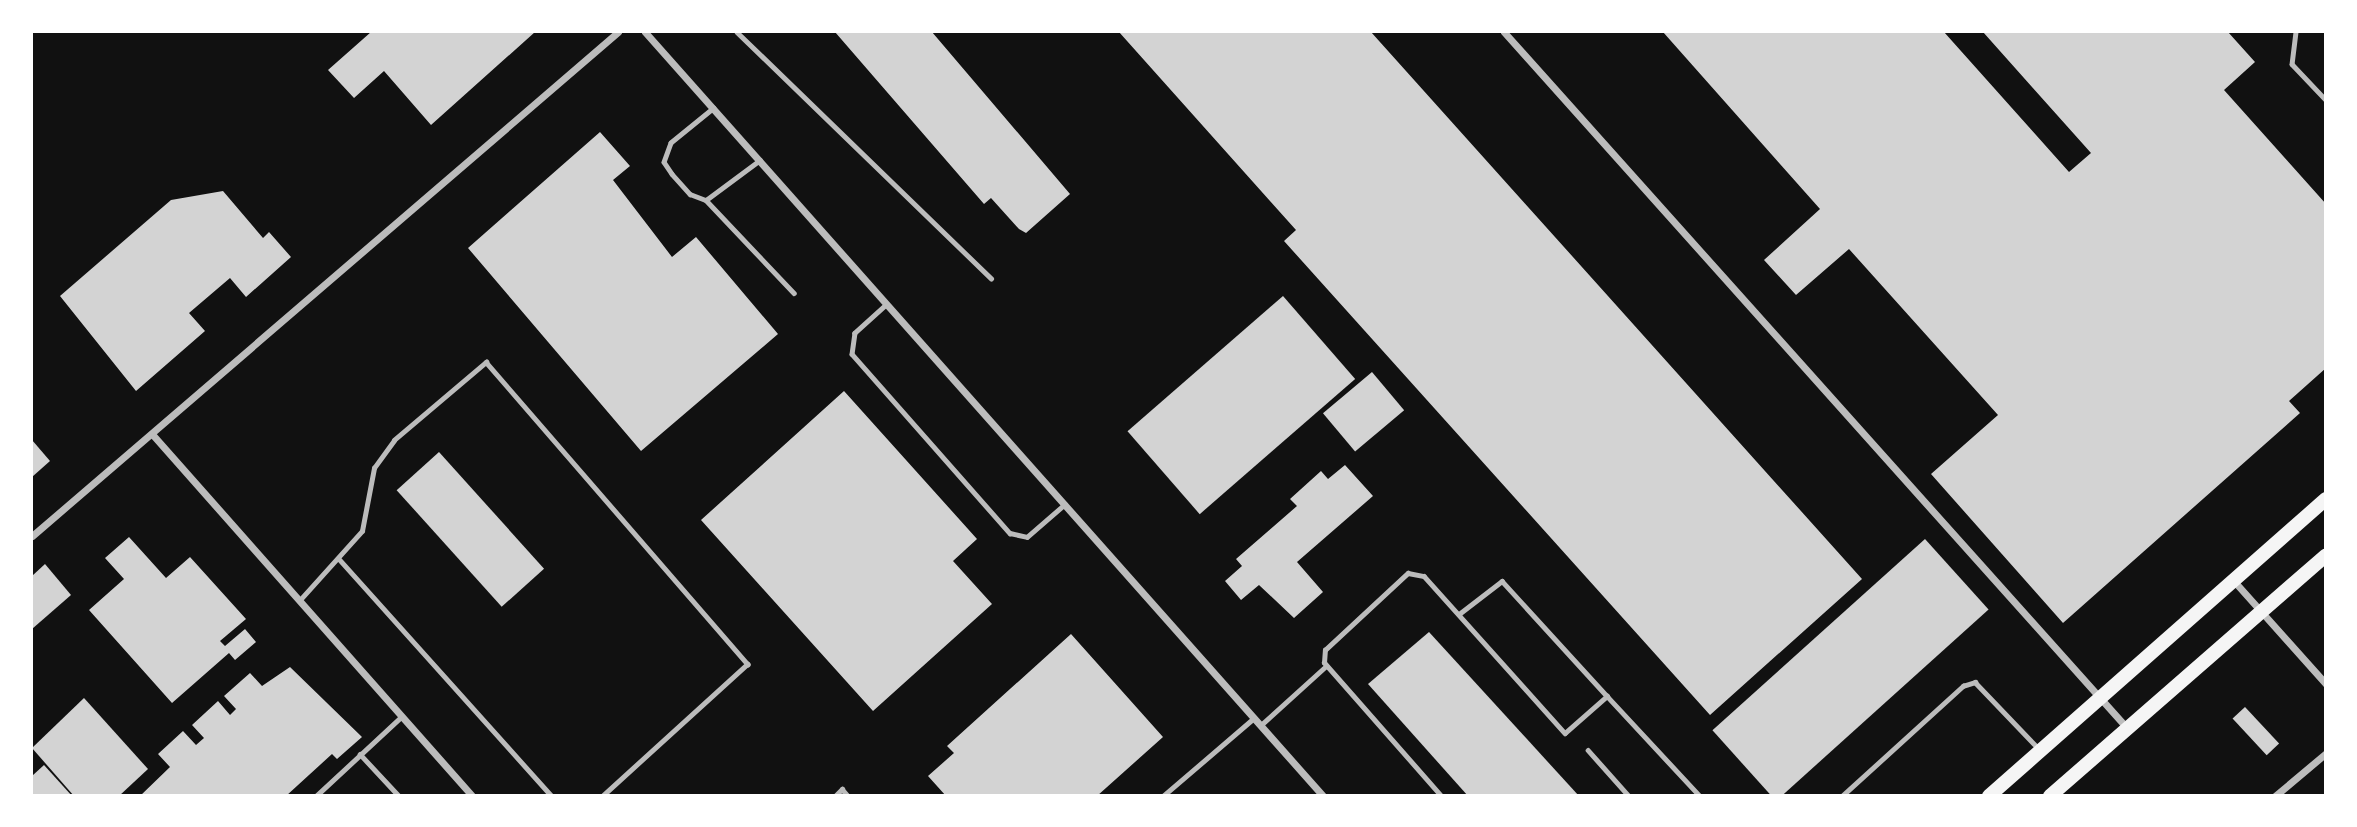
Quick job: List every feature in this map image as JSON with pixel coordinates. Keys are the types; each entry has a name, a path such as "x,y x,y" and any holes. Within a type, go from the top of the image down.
{"main road":[{"path":"1989,796 2326,499"},
{"path":"2050,796 2326,555"}],"street":[{"path":"32,536 618,32"},
{"path":"645,32 1322,795"},
{"path":"1504,32 2127,729"},
{"path":"152,434 472,796"},
{"path":"2233,580 2326,684"},
{"path":"2275,796 2326,753"}],"lane":[{"path":"737,32 991,278"},
{"path":"2296,32 2292,64 2326,100"},
{"path":"714,108 671,143 664,162 690,194 706,200 794,293"},
{"path":"706,200 760,159"},
{"path":"888,303 855,333 852,354 1010,533 1027,537 1066,504"},
{"path":"299,602 340,560 362,531 374,468 394,440 486,362 748,664 603,796"},
{"path":"340,560 552,796"},
{"path":"1441,796 1326,666 1325,650 1408,573 1424,576 1565,733 1606,696"},
{"path":"1459,614 1502,581 1700,796"},
{"path":"1261,725 1326,666"},
{"path":"1842,796 1963,686 1975,682 2040,750"},
{"path":"316,796 401,717"},
{"path":"1163,796 1255,717"},
{"path":"1588,750 1629,796"},
{"path":"360,754 399,796"},
{"path":"835,796 842,789 848,796"}],"building":[{"path":"371,32 535,32 431,125 384,71 354,98 328,70"},
{"path":"835,32 932,32 1070,194 1026,233 1019,229 991,198 984,204"},
{"path":"1119,32 1371,32 1862,579 1710,715 1284,241 1296,230"},
{"path":"1663,32 1944,32 2069,172 2091,153 1983,32 2228,32 2255,62 2224,90 2326,204 2326,368 2289,401 2300,413 2063,623 1931,474 1998,415 1849,249 1796,295 1764,260 1820,209"},
{"path":"600,132 630,166 613,180 672,257 696,237 778,334 641,451 468,248"},
{"path":"223,191 263,238 269,232 291,257 246,297 230,278 189,313 205,331 136,391 60,296 171,200"},
{"path":"1283,296 1355,379 1200,514 1128,431"},
{"path":"1372,372 1404,410 1355,451 1323,413"},
{"path":"844,391 977,539 953,561 992,604 873,711 701,520"},
{"path":"32,440 50,461 32,477"},
{"path":"439,452 544,569 502,607 397,490"},
{"path":"1345,465 1373,496 1297,562 1323,592 1294,618 1259,585 1241,600 1225,581 1242,566 1236,559 1297,506 1290,499 1321,471 1328,479"},
{"path":"129,537 166,578 190,557 246,619 220,641 225,646 245,629 256,642 235,660 229,653 172,703 89,610 124,579 105,558"},
{"path":"1925,539 1989,610 1782,796 1772,796 1712,730"},
{"path":"45,564 71,595 32,629 32,576"},
{"path":"1429,632 1579,796 1468,796 1368,684"},
{"path":"1071,634 1163,737 1097,796 946,796 928,776 954,753 947,746"},
{"path":"290,667 362,737 337,759 332,754 286,796 140,796 170,767 158,754 183,731 196,745 204,738 192,725 218,701 230,715 236,709 224,696 250,673 262,686"},
{"path":"84,698 148,769 119,796 74,796 32,748"},
{"path":"2245,707 2279,744 2267,755 2233,719"},
{"path":"44,765 72,796 32,796 32,776"}]}
